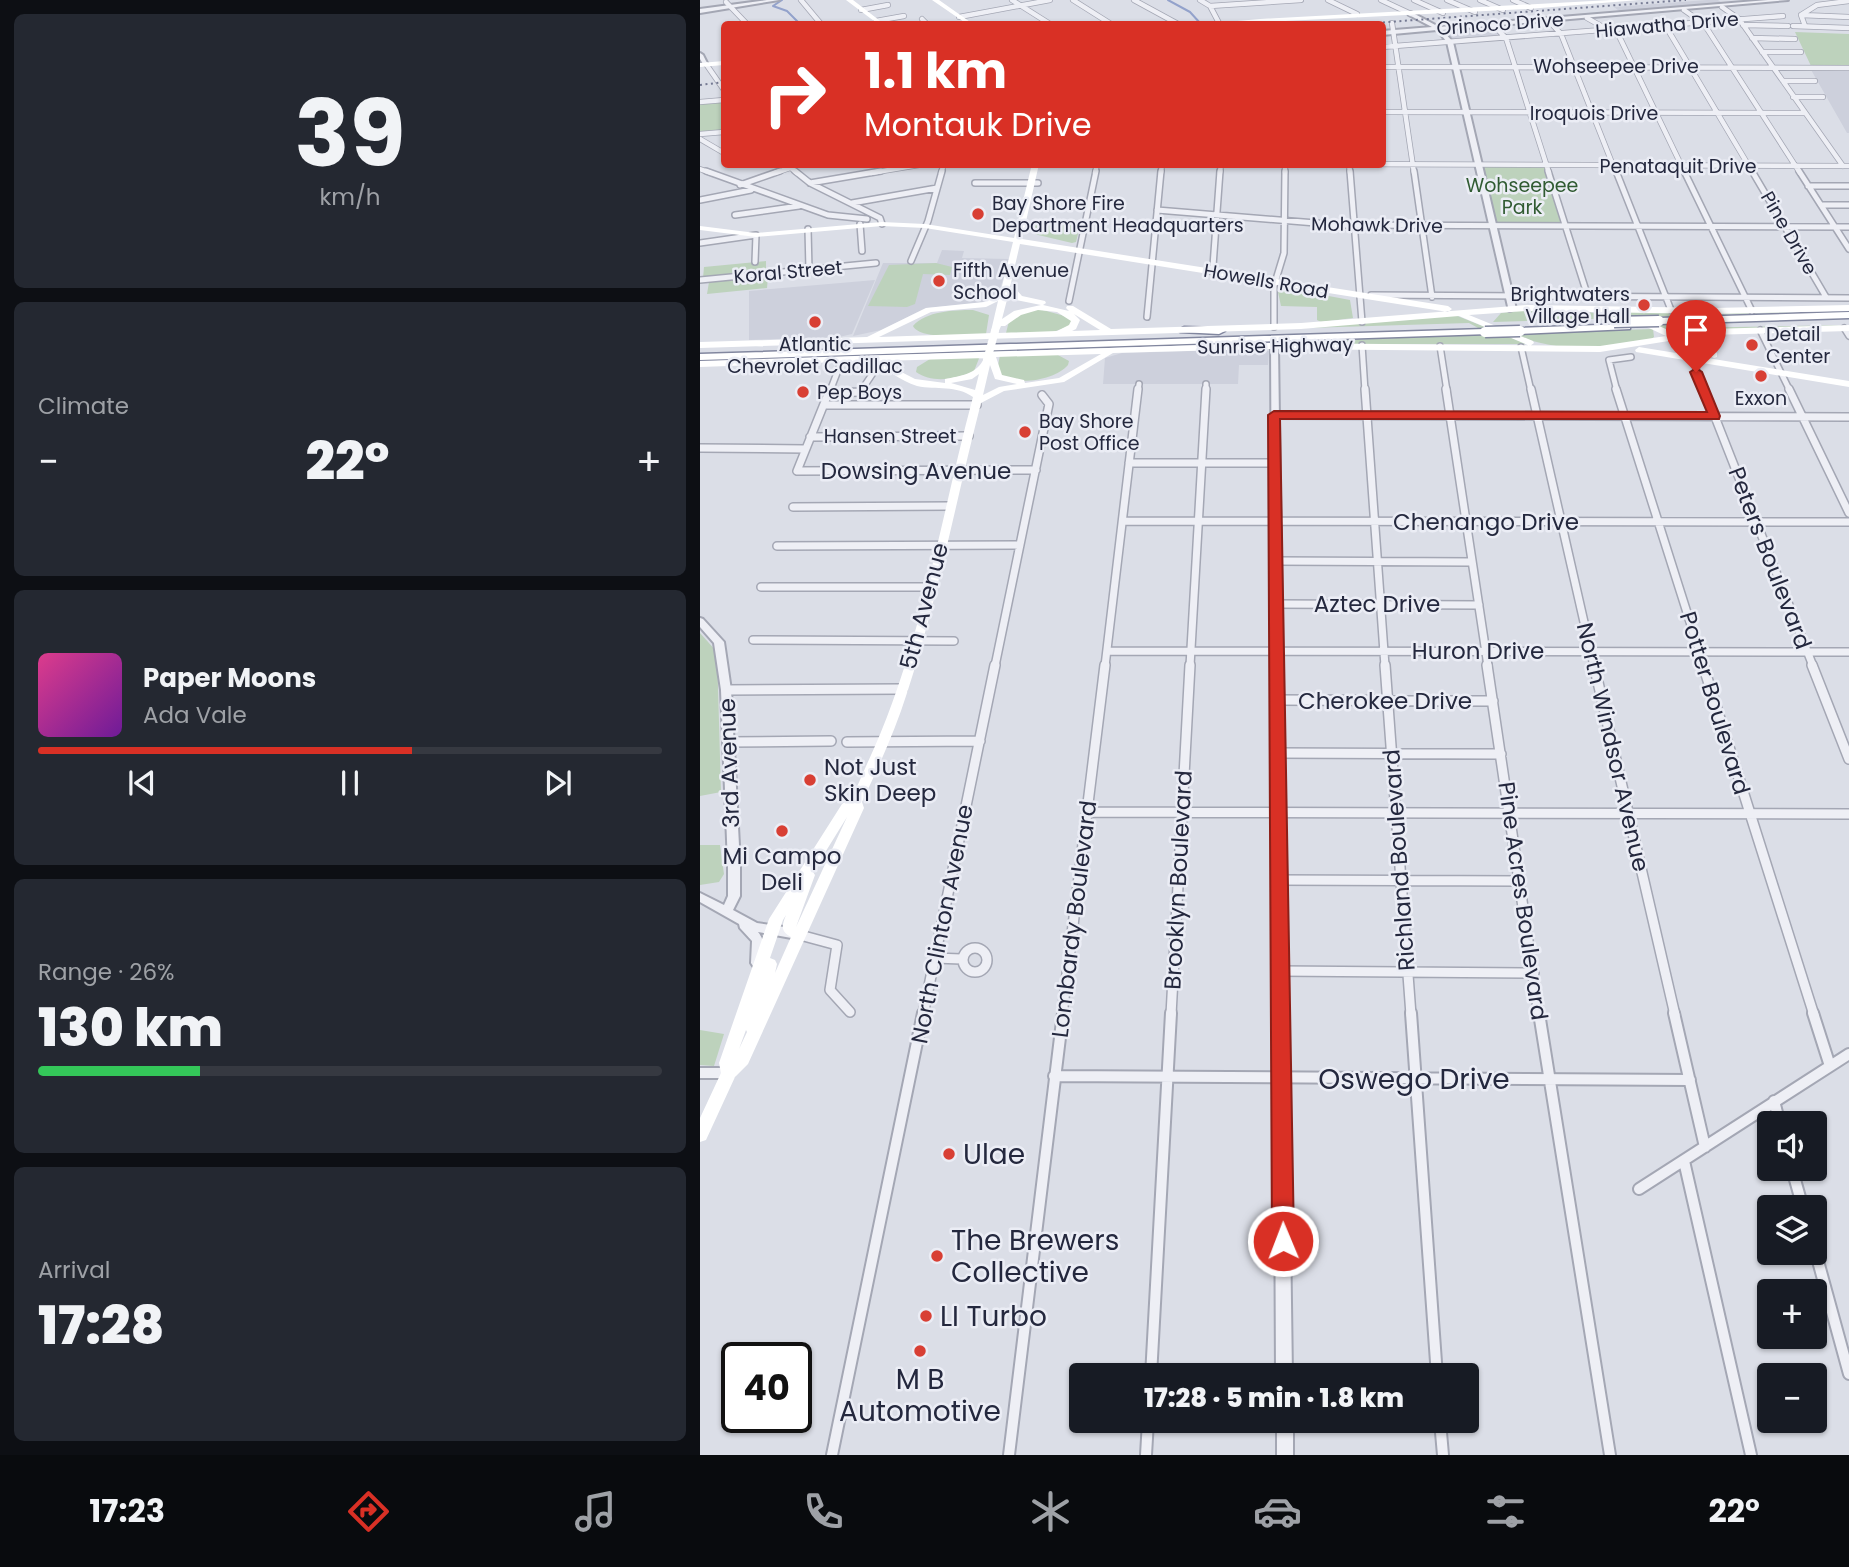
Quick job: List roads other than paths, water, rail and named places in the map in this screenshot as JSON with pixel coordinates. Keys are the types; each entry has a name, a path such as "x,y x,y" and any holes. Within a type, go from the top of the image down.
{"highway":[{"path":"1724,319 1849,309"},
{"name":"Sunrise Highway","path":"1515,328 1614,322 1657,324 1724,319 1848,325"},
{"name":"Sunrise Highway","path":"700,352 1351,331 1626,327 1673,332 1762,326 1848,325"},
{"name":"Sunrise Highway","path":"700,357 1332,337 1480,329"},
{"path":"1184,330 1351,331"},
{"path":"1186,348 1332,337"}],"main road":[{"path":"849,0 876,21"},
{"path":"935,0 966,21"},
{"path":"1247,21 1360,13 1471,12 1636,0"},
{"path":"1372,13 1393,12 1393,6"},
{"path":"1360,13 1419,18 1471,12"},
{"path":"703,64 721,63"},
{"name":"5th Avenue","path":"1035,183 1036,168"},
{"name":"5th Avenue","path":"729,1073 727,1063 776,919 846,807 856,802 883,741 901,689 978,400 1011,289 1021,239 1041,168"},
{"name":"Howells Road","path":"808,230 862,223 925,225 1021,239 1456,314 1522,341 1562,349"},
{"path":"700,226 752,231 808,230"},
{"path":"700,226 756,235 808,230"},
{"name":"5th Avenue","path":"998,328 1002,296 1021,239"},
{"path":"1011,289 1019,298 1072,309 1096,327 1115,332"},
{"path":"854,340 878,335 929,310 986,304 1002,296"},
{"name":"Howells Road","path":"1387,301 1452,310 1495,310"},
{"path":"1570,308 1657,324 1712,354 1757,367"},
{"path":"946,338 917,335 911,327 928,315 963,309 987,313 998,328 1011,314 1029,309 1057,310 1075,318 1075,324 1069,330 1047,335"},
{"path":"1497,329 1493,317 1511,309"},
{"name":"Sunrise Highway","path":"700,345 1274,327 1511,309 1849,309"},
{"path":"1652,343 1658,336 1657,324"},
{"name":"Sunrise Highway","path":"700,364 1274,346 1600,349 1652,343 1673,332"},
{"path":"1600,349 1657,351 1849,384"},
{"path":"842,360 883,363 915,383 961,387 978,400 1002,389 1056,382 1097,358 1126,350"},
{"path":"957,355 924,360 915,366 914,373 925,379 953,380 972,376 989,362 996,376 1016,382 1053,377 1071,366 1069,359 1063,355 1034,352"},
{"name":"5th Avenue","path":"700,1135 729,1073 740,1064 747,1051 794,932 827,876 858,808 856,802"},
{"path":"794,932 815,855"},
{"path":"747,1051 776,940 772,931"}],"street":[{"path":"700,10 777,0"},
{"path":"801,0 818,21"},
{"path":"1012,0 1045,21"},
{"path":"960,17 1050,0"},
{"path":"1073,0 1106,21"},
{"path":"1135,0 1173,21"},
{"path":"1200,0 1210,6 1218,21"},
{"path":"1210,6 1301,0"},
{"path":"1328,0 1360,13"},
{"path":"1381,0 1438,29 1450,42 1511,309"},
{"path":"1393,6 1401,0"},
{"path":"1414,0 1443,13"},
{"path":"1447,0 1471,12"},
{"path":"1480,0 1503,10"},
{"path":"1513,0 1531,8"},
{"path":"1560,0 1566,5"},
{"name":"Orinoco Drive","path":"1386,33 1786,0"},
{"path":"1801,15 1818,5 1849,1"},
{"path":"726,2 744,21"},
{"path":"861,9 888,5"},
{"path":"1723,7 1739,19 1793,97 1846,166"},
{"path":"1684,10 1701,23 1849,249"},
{"path":"1801,15 1849,16"},
{"path":"1801,15 1805,26"},
{"path":"885,21 904,16"},
{"name":"Hiawatha Drive","path":"1386,47 1783,16"},
{"path":"1587,18 1613,30 1634,66 1752,311"},
{"path":"1548,20 1561,34 1671,310"},
{"path":"1392,23 1432,297"},
{"path":"1493,24 1506,38 1588,297"},
{"name":"Pine Drive","path":"1665,25 1826,298"},
{"path":"1743,25 1849,28"},
{"path":"1752,38 1794,38"},
{"path":"1762,52 1801,52"},
{"path":"700,55 703,64 721,86"},
{"name":"Wohseepee Drive","path":"1386,67 1849,68"},
{"path":"1783,81 1815,81"},
{"path":"1793,97 1823,97"},
{"path":"700,102 721,100"},
{"name":"Iroquois Drive","path":"1386,112 1805,113"},
{"path":"700,136 721,132"},
{"path":"700,136 721,151"},
{"name":"Penataquit Drive","path":"1386,166 1846,166"},
{"path":"740,185 783,168"},
{"path":"791,168 810,183 880,218 882,224"},
{"path":"810,183 901,168"},
{"path":"911,261 943,168"},
{"path":"1069,301 1096,168"},
{"path":"1147,317 1148,261 1162,168"},
{"path":"1210,271 1213,265 1221,168"},
{"path":"1274,327 1275,282 1284,253 1285,168"},
{"path":"1349,168 1362,322"},
{"path":"700,169 828,215 862,223 862,251"},
{"path":"975,183 1035,183"},
{"path":"1808,186 1849,186"},
{"path":"852,203 937,188"},
{"path":"700,200 754,190"},
{"path":"1821,205 1849,205"},
{"path":"735,215 802,206"},
{"name":"Mohawk Drive","path":"1157,210 1217,218 1353,225 1849,227"},
{"path":"808,230 809,270"},
{"path":"700,243 756,235 755,262"},
{"name":"Koral Street","path":"700,280 876,263"},
{"path":"1358,295 1849,298"},
{"path":"1762,326 1780,371 1849,513"},
{"name":"Richland Boulevard","path":"1362,345 1436,1363"},
{"path":"1274,346 1284,1363"},
{"name":"Pine Acres Boulevard","path":"1440,346 1549,1079 1610,1455"},
{"name":"North Windsor Avenue","path":"1521,347 1705,1147"},
{"name":"Peters Boulevard","path":"1691,356 1849,759"},
{"name":"Potter Boulevard","path":"1631,357 1609,360 1608,363 1830,1066"},
{"path":"700,448 805,449 842,360"},
{"path":"829,393 860,392 873,373"},
{"name":"Lombardy Boulevard","path":"1009,1455 1139,384"},
{"name":"Brooklyn Boulevard","path":"1152,1363 1206,384"},
{"name":"North Clinton Avenue","path":"832,1455 1036,470 1049,404 1042,395"},
{"path":"824,405 978,400"},
{"path":"1274,415 1849,417"},
{"name":"Hansen Street","path":"810,437 969,436"},
{"name":"Dowsing Avenue","path":"805,449 797,471 1036,470"},
{"path":"1129,463 1275,463"},
{"path":"793,507 950,506"},
{"name":"Chenango Drive","path":"1123,521 1849,522"},
{"path":"777,546 1020,545"},
{"path":"1276,561 1472,562"},
{"path":"761,586 930,586"},
{"name":"Aztec Drive","path":"1276,604 1479,605"},
{"name":"3rd Avenue","path":"700,621 719,642 726,690 734,876 732,915"},
{"path":"753,640 954,641"},
{"name":"Huron Drive","path":"1107,651 1849,652"},
{"path":"726,690 901,689"},
{"name":"Cherokee Drive","path":"1277,700 1493,701"},
{"path":"728,742 831,740"},
{"path":"847,742 980,741"},
{"path":"1277,753 1501,754"},
{"path":"1087,812 1849,814"},
{"path":"1278,880 1520,881"},
{"path":"700,897 754,927 794,932 837,945 830,990 850,1012"},
{"path":"732,915 758,940 755,981"},
{"path":"935,958 961,959"},
{"path":"1279,971 1534,973"},
{"path":"1639,1189 1849,1054"},
{"path":"700,1073 729,1073"},
{"name":"Oswego Drive","path":"1054,1076 1690,1080"},
{"path":"1773,1101 1776,1111"},
{"path":"1684,1161 1751,1455"},
{"path":"1819,1265 1849,1374"},
{"path":"1146,1455 1147,1433"},
{"path":"1285,1433 1285,1455"},
{"path":"1441,1433 1443,1455"}],"waterway":[{"path":"782,0 773,6 787,11 797,21"},
{"path":"1168,0 1190,12 1198,21"}],"railway":[{"path":"1386,22 1686,0"},
{"path":"700,85 721,82"}],"place":[{"name":"Bay Shore Fire Department Headquarters","path":"978,214"},
{"name":"Fifth Avenue School","path":"939,281"},
{"name":"Brightwaters Village Hall","path":"1644,305"},
{"name":"Atlantic Chevrolet Cadillac","path":"815,322"},
{"name":"Detail Center","path":"1752,345"},
{"name":"Exxon","path":"1761,376"},
{"name":"Pep Boys","path":"803,392"},
{"name":"Bay Shore Post Office","path":"1025,432"},
{"name":"Not Just Skin Deep","path":"810,780"},
{"name":"Mi Campo Deli","path":"782,831"},
{"name":"Ulae","path":"949,1154"},
{"name":"The Brewers Collective","path":"937,1256"},
{"name":"LI Turbo","path":"926,1316"},
{"name":"M B Automotive","path":"920,1351"}],"park label":[{"name":"Wohseepee Park","path":"1522,196"}]}
